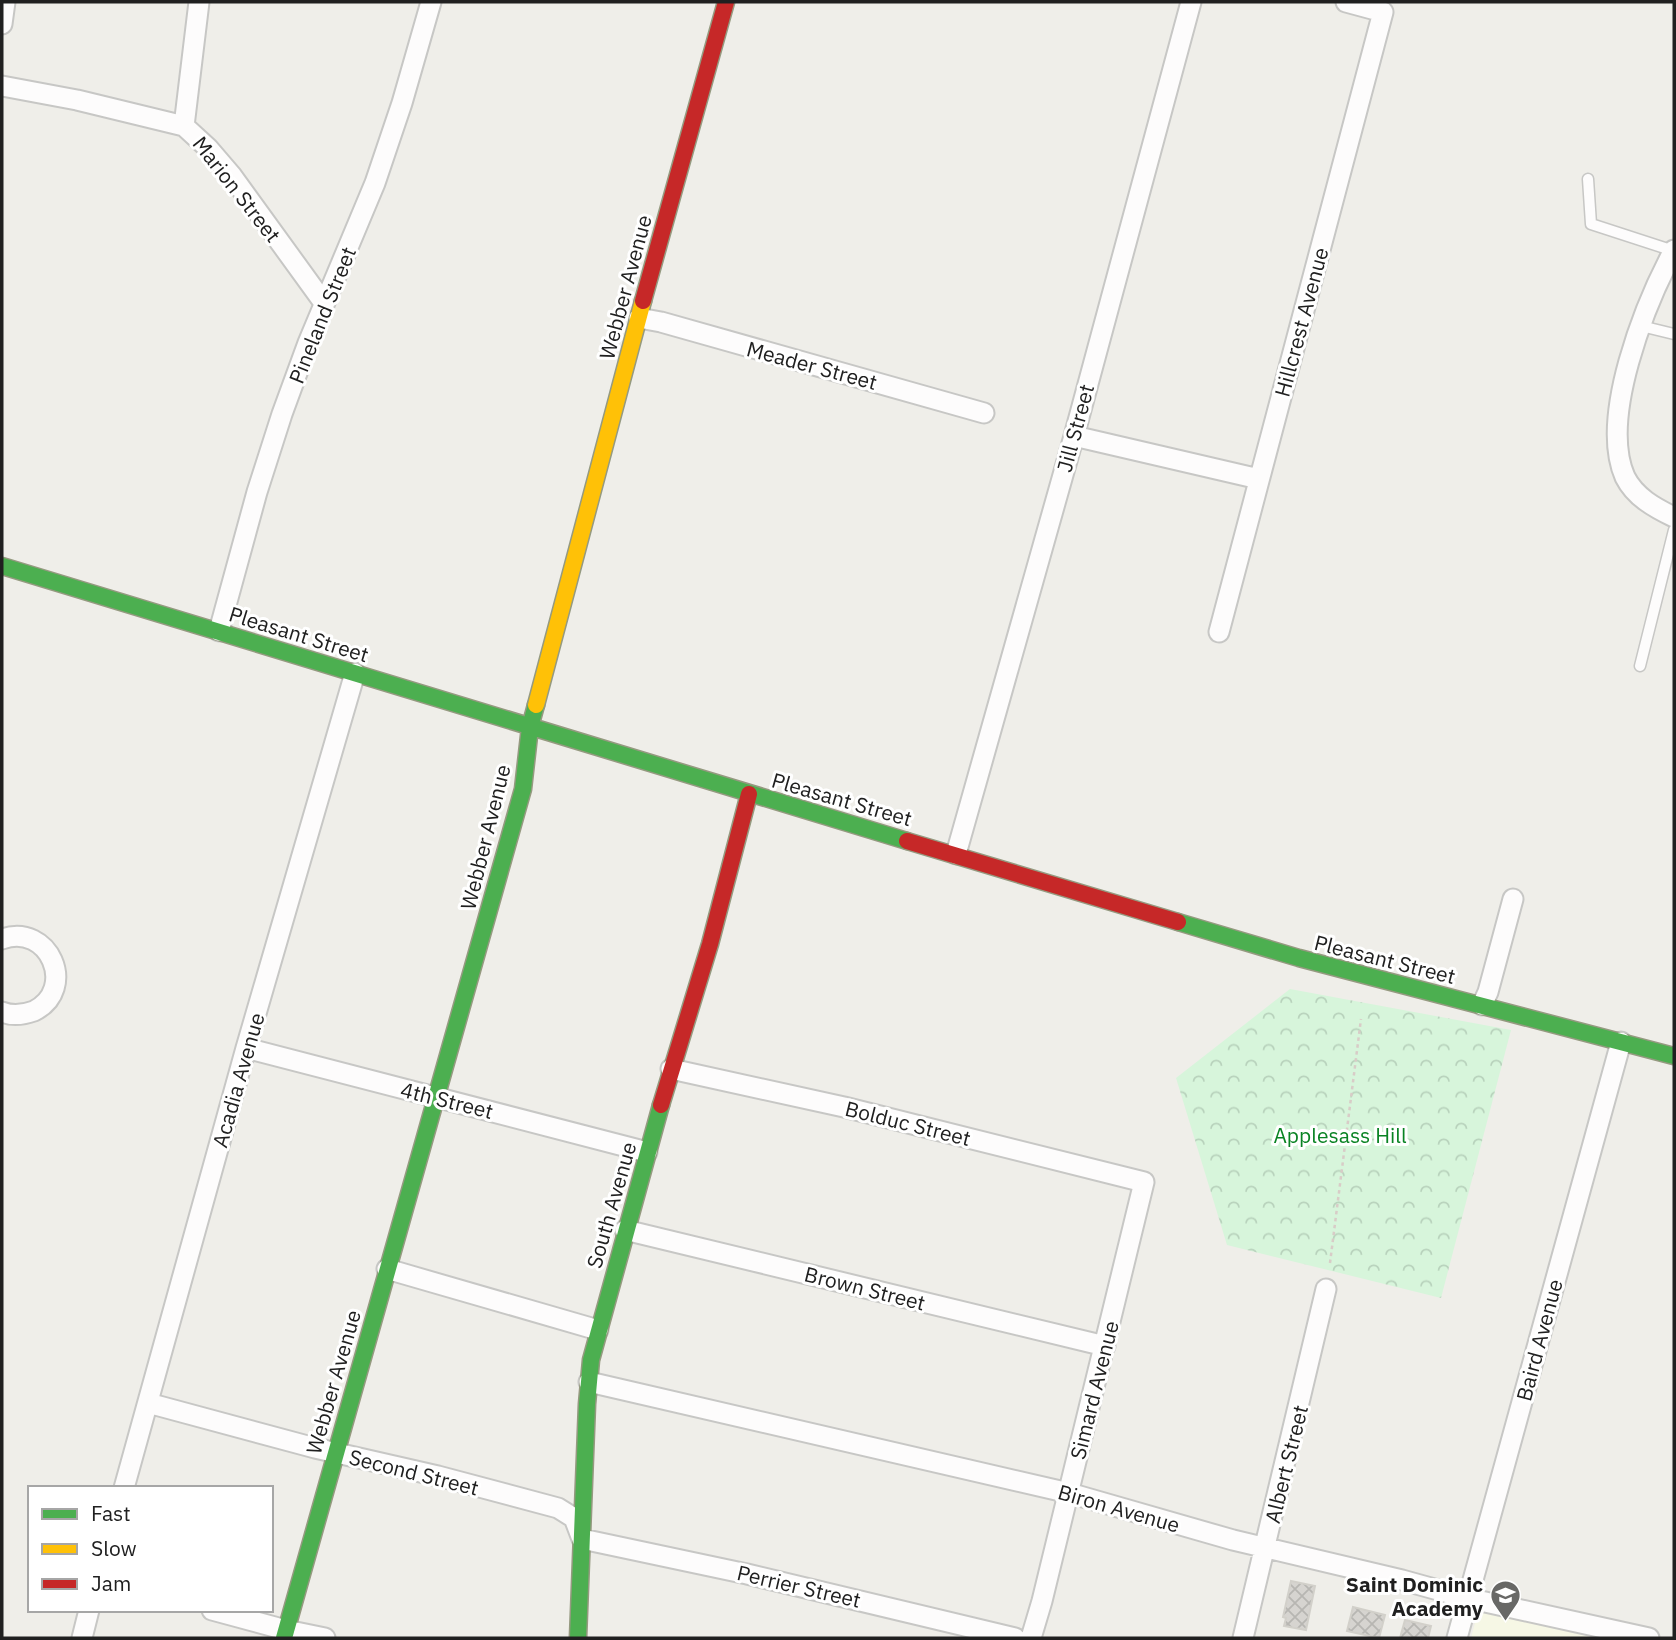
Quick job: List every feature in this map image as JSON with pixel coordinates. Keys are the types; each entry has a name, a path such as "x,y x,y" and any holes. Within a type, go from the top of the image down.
{"street":[{"path":"2,24 5,2"},
{"path":"184,126 200,2"},
{"name":"Pineland Street","path":"219,631 257,492 282,414 324,303 375,183 402,103 430,2"},
{"name":"Webber Avenue","path":"285,1634 523,789 530,727 726,2"},
{"name":"Jill Street","path":"956,854 1074,436 1191,2"},
{"name":"Hillcrest Avenue","path":"1219,632 1383,12 1346,2"},
{"name":"Marion Street","path":"2,86 77,100 184,126 232,176 324,303"},
{"path":"1674,251 1660,277 1641,326 1618,421 1619,456 1626,478 1633,490 1648,503 1674,517"},
{"name":"Meader Street","path":"639,318 662,322 984,413"},
{"path":"1074,436 1259,479"},
{"name":"Pleasant Street","path":"2,566 749,794 1299,958 1674,1056"},
{"name":"Acadia Avenue","path":"125,1486 246,1048 355,673"},
{"name":"South Avenue","path":"578,1638 589,1382 598,1330 671,1069 710,944 749,794"},
{"path":"1482,1005 1492,980 1513,899"},
{"path":"2,939 18,936 41,944 49,953 56,976 49,998 41,1007 3,1019"},
{"name":"Baird Avenue","path":"1457,1638 1621,1042"},
{"name":"4th Street","path":"246,1048 647,1152"},
{"name":"Bolduc Street","path":"671,1069 844,1107 1144,1182"},
{"name":"Simard Avenue","path":"1031,1638 1144,1182"},
{"name":"Brown Street","path":"625,1230 1105,1346"},
{"path":"387,1269 598,1330"},
{"name":"Albert Street","path":"1244,1638 1326,1289"},
{"name":"Biron Avenue","path":"589,1382 1069,1493 1266,1548 1467,1598 1649,1638"},
{"name":"Second Street","path":"148,1403 558,1508 574,1518 582,1539"},
{"name":"Perrier Street","path":"582,1539 747,1574 1015,1638"},
{"path":"82,1638 88,1612"},
{"path":"218,1612 285,1634 326,1638"}],"lane":[{"path":"1588,179 1591,224 1674,251"},
{"path":"1641,326 1674,334"},
{"path":"1640,666 1674,530"}],"path":[{"path":"1330,1263 1361,1019"}],"shaded area":[{"name":"Saint Dominic Academy","path":"1479,1608 1595,1638 1471,1638"}],"green space":[{"name":"Applesass Hill","path":"1290,989 1511,1030 1441,1298 1227,1245 1176,1078"}],"building":[{"path":"1291,1581 1315,1586 1306,1630 1284,1626 1286,1618 1283,1617"},
{"path":"1353,1607 1385,1615 1379,1638 1347,1631"},
{"path":"1405,1620 1431,1626 1428,1638 1400,1638"}],"traffic: fast":[{"path":"2,566 907,841"},
{"path":"284,1638 523,789 530,727 536,705"},
{"path":"1178,922 1299,958 1674,1056"},
{"path":"578,1638 591,1360 661,1105"}],"traffic: slow":[{"path":"536,705 643,301"}],"traffic: jam":[{"path":"643,301 726,2"},
{"path":"661,1105 710,944 749,794"},
{"path":"907,841 1178,922"}],"place":[{"name":"Saint Dominic Academy","path":"1506,1623"}]}
